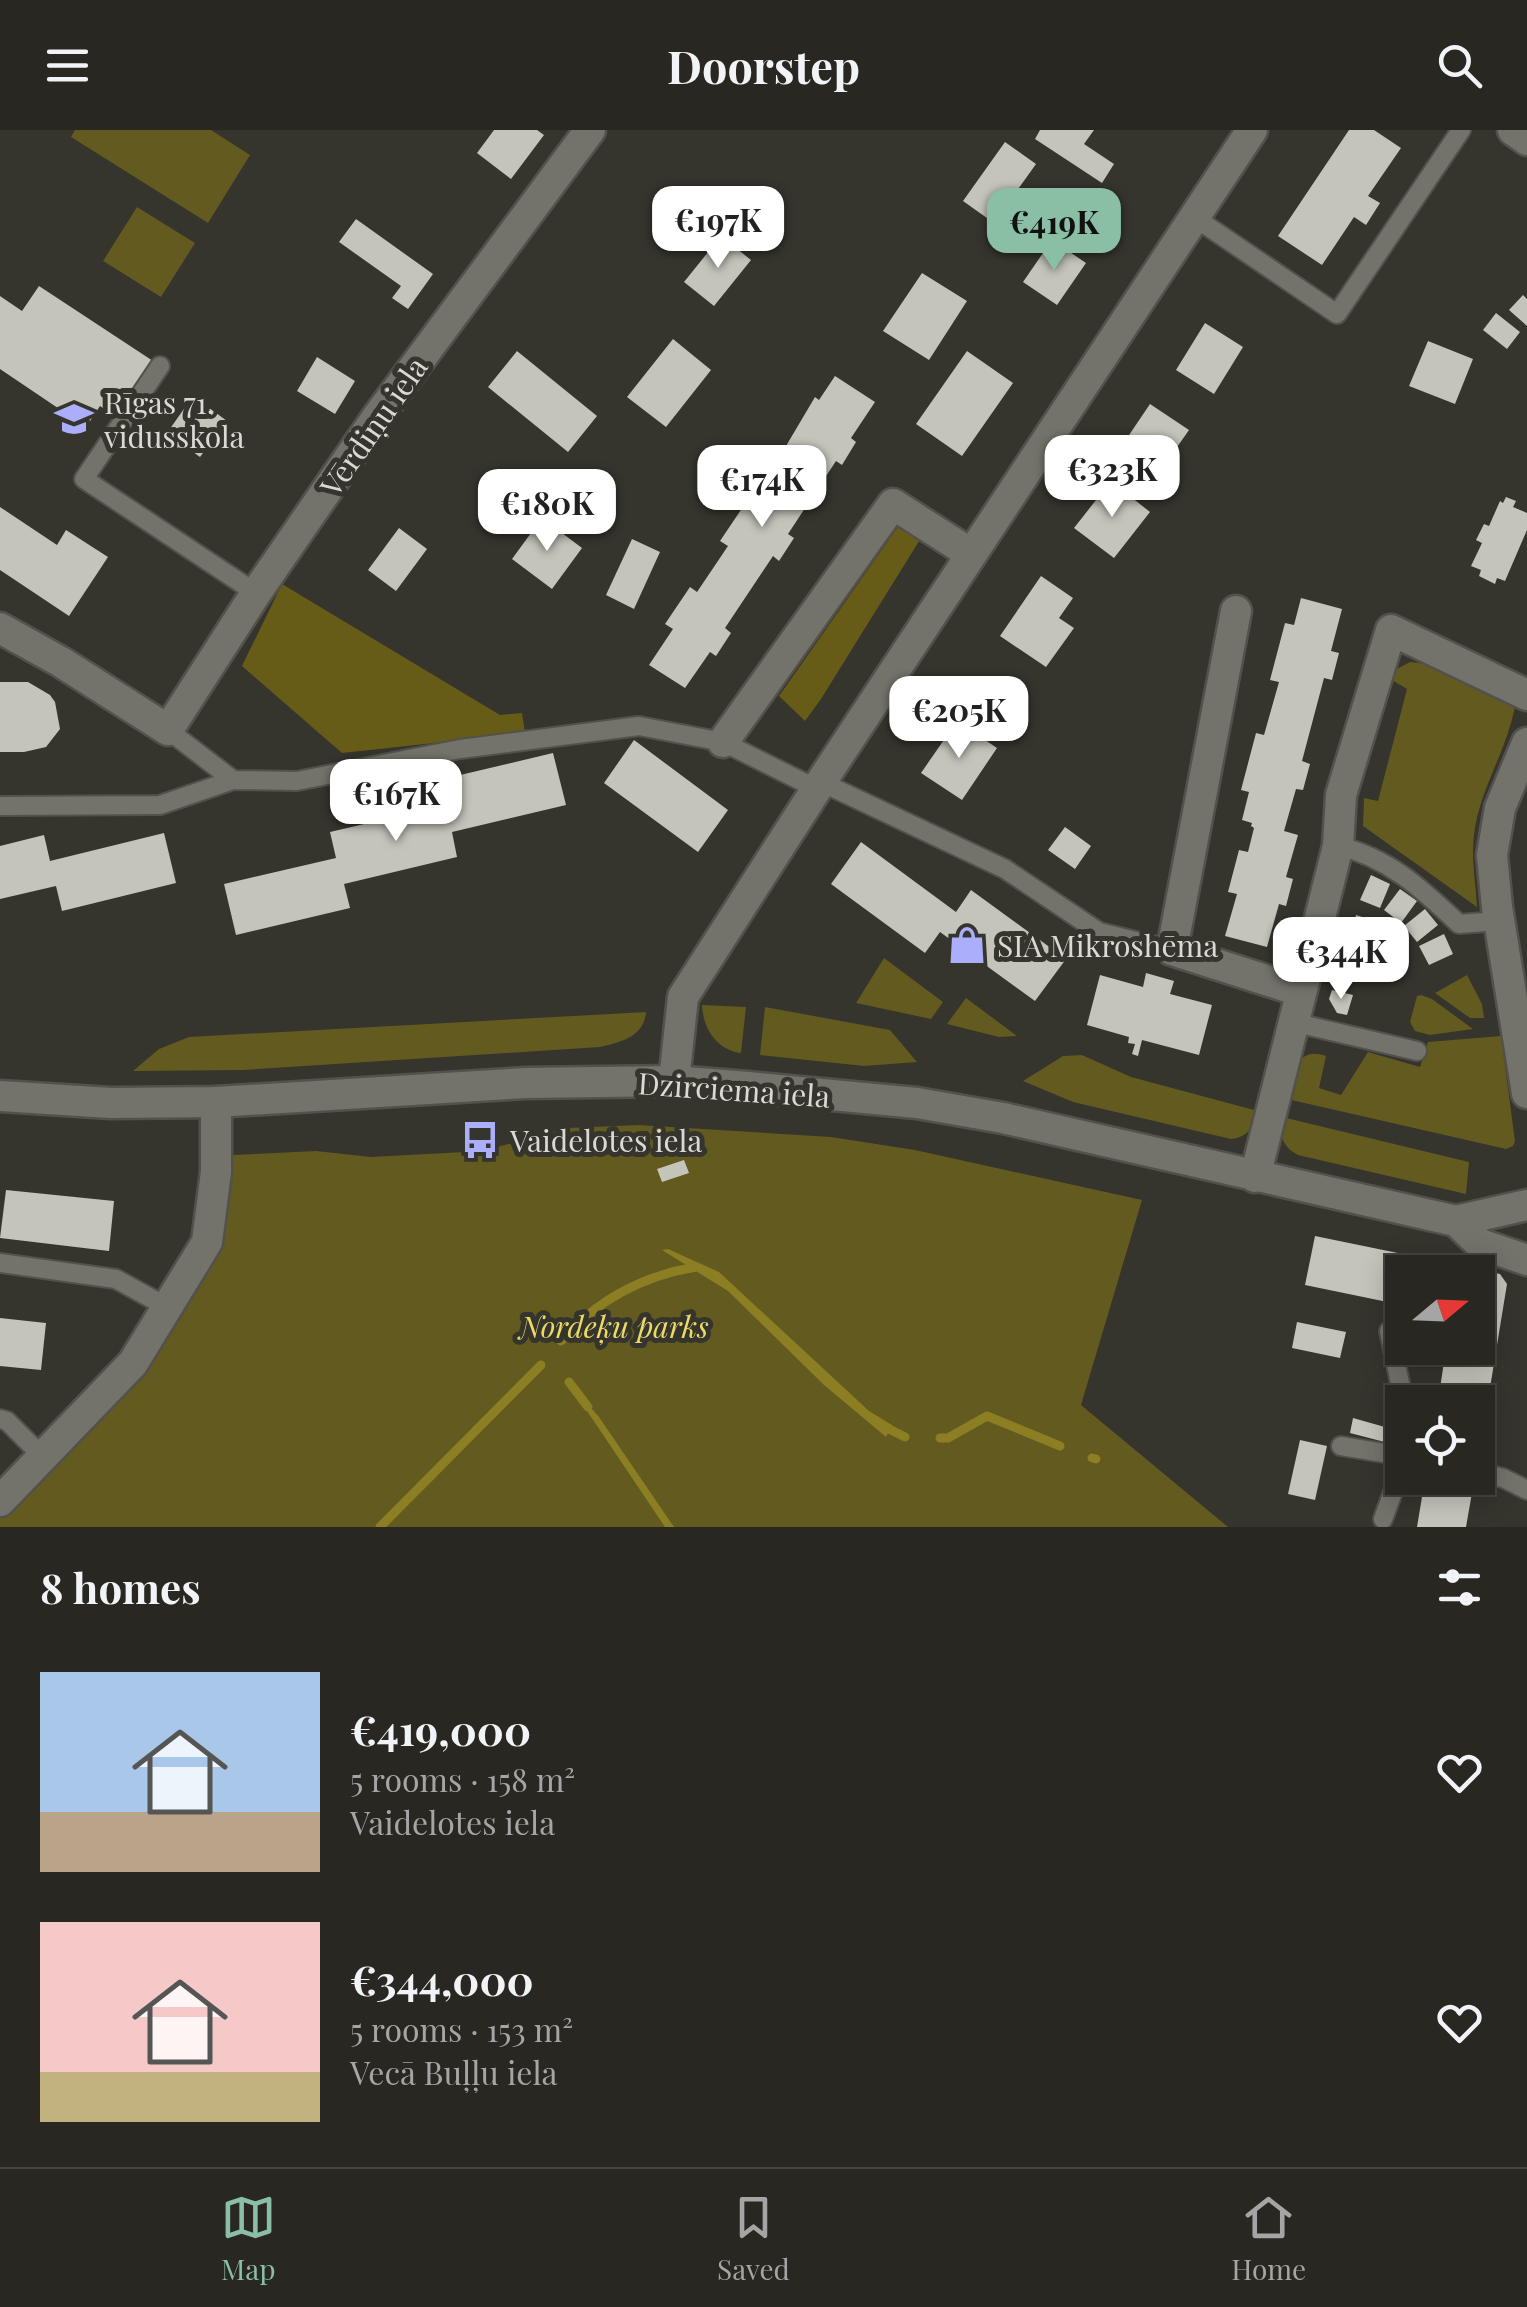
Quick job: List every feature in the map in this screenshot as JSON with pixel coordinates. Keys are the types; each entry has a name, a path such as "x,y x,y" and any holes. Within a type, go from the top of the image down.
{"street":[{"name":"Vērdiņu iela","path":"168,730 256,593 390,401 590,130"},
{"path":"674,1081 683,997 1252,130"},
{"path":"1513,130 1527,140"},
{"path":"723,742 892,504 971,554"},
{"path":"1236,610 1172,950 1300,990"},
{"path":"0,628 168,730"},
{"path":"1256,1177 1338,846 1340,796 1391,630 1527,695"},
{"path":"1527,743 1500,808 1492,855 1527,1093"},
{"name":"Dzirciema iela","path":"0,1096 216,1102 525,1083 674,1081 917,1103 1003,1118 1456,1221 1527,1205"},
{"path":"0,1500 134,1363 207,1242 216,1172 216,1102"},
{"name":"Dzirciema iela","path":"1456,1221 1480,1244 1527,1260"}],"lane":[{"path":"1194,217 1338,314 1461,130"},
{"path":"160,366 84,479 256,593"},
{"path":"0,806 160,805 233,780 297,780 460,749 639,726 723,742 1005,869 1099,932 1172,950"},
{"path":"168,730 233,780"},
{"path":"1338,846 1365,852 1401,873 1459,924 1499,921"},
{"path":"1292,1022 1416,1051"},
{"path":"0,1263 116,1279 167,1307"},
{"path":"0,1420 6,1420 43,1458"},
{"path":"1341,1446 1385,1453"},
{"path":"1495,1476 1527,1490"},
{"path":"1383,1519 1392,1495"}],"green space":[{"path":"75,130 211,130 250,155 208,223 71,137"},
{"path":"137,207 195,243 161,297 103,261"},
{"path":"1410,662 1429,664 1507,698 1515,706 1477,818 1473,853 1477,907 1363,826 1364,798 1378,801 1407,689 1392,680 1395,670"},
{"path":"884,958 943,1002 931,1019 856,1003"},
{"path":"1467,975 1482,1004 1484,1018 1470,1018 1435,993"},
{"path":"1417,996 1473,1029 1430,1035 1415,1031 1410,1022"},
{"path":"966,998 1017,1036 999,1037 947,1024"},
{"path":"702,1005 746,1007 741,1053 725,1048 713,1037"},
{"path":"765,1007 890,1030 917,1062 864,1066 760,1055"},
{"path":"646,1012 636,1033 600,1047 243,1070 133,1071 159,1049 189,1037"},
{"path":"1501,1036 1515,1141 1506,1149 1287,1099 1297,1065 1308,1055 1326,1056 1319,1088 1341,1095 1368,1052 1420,1067 1428,1042"},
{"path":"1082,1055 1131,1077 1258,1111 1256,1117 1246,1133 1231,1139 1073,1102 1023,1081 1063,1056"},
{"path":"1282,1117 1469,1162 1466,1194 1298,1155 1282,1139"},
{"name":"Nordeķu parks","path":"639,1125 831,1137 915,1150 1142,1200 1081,1405 1228,1527 0,1527 0,1517 141,1375 233,1155 316,1151 371,1157 483,1151 567,1128"}],"shaded area":[{"path":"900,524 921,538 805,721 779,696"},
{"path":"282,584 500,715 522,713 525,733 342,753 242,666"},
{"path":"668,1249 719,1272 869,1411 892,1425 886,1437 824,1385 728,1291 662,1250"},
{"path":"584,1400 674,1527 665,1527 583,1405"}],"building":[{"path":"494,130 537,130 544,135 511,179 477,153"},
{"path":"1040,130 1094,130 1084,144 1114,164 1102,183 1035,139"},
{"path":"1349,130 1374,130 1401,148 1368,196 1380,203 1366,225 1354,217 1322,265 1278,236"},
{"path":"1005,142 1036,164 994,223 963,201"},
{"path":"356,219 433,274 408,309 392,298 401,286 339,242"},
{"path":"721,236 751,260 714,306 684,282"},
{"path":"1052,240 1086,263 1057,305 1023,282"},
{"path":"922,273 967,301 929,360 883,331"},
{"path":"39,286 153,361 116,417 100,406 86,427 0,369 0,296 22,311"},
{"path":"1523,295 1527,299 1527,326 1509,310"},
{"path":"1496,313 1520,332 1507,349 1483,330"},
{"path":"1205,323 1243,347 1214,394 1176,370"},
{"path":"673,339 711,370 666,427 627,397"},
{"path":"1428,341 1473,359 1455,404 1409,386"},
{"path":"517,351 597,416 568,452 488,387"},
{"path":"967,351 1013,383 962,456 916,424"},
{"path":"317,357 355,381 335,414 297,391"},
{"path":"835,376 875,402 851,438 856,442 842,465 836,461 788,534 794,538 779,561 773,556 725,628 731,633 716,656 710,652 685,688 649,665 673,629 665,624 690,587 697,592 728,546 720,541 753,492 757,495 815,397 819,400"},
{"path":"193,396 227,421 200,457 167,433"},
{"path":"1150,404 1189,430 1161,470 1123,444"},
{"path":"1111,481 1150,512 1114,558 1074,528"},
{"path":"1506,497 1516,501 1513,507 1527,513 1527,530 1505,581 1497,578 1495,584 1479,576 1481,570 1471,566 1482,543 1476,540 1484,524 1489,526 1500,501 1503,503"},
{"path":"0,507 57,545 66,530 108,557 69,616 0,570"},
{"path":"542,518 582,548 552,589 512,559"},
{"path":"399,528 427,549 396,591 368,570"},
{"path":"632,539 660,552 634,609 606,595"},
{"path":"1041,576 1073,598 1059,618 1074,628 1046,667 1000,636"},
{"path":"1301,598 1342,609 1331,651 1339,653 1332,680 1324,678 1302,761 1310,764 1303,790 1296,789 1284,831 1298,835 1286,877 1293,879 1286,906 1279,904 1267,947 1225,936 1237,894 1228,892 1239,850 1248,852 1254,828 1252,823 1242,820 1249,792 1241,790 1256,733 1264,735 1279,682 1270,680 1285,623 1294,625"},
{"path":"0,682 28,682 55,702 60,729 46,747 0,752"},
{"path":"957,721 997,748 962,800 921,773"},
{"path":"634,740 728,810 698,852 604,783"},
{"path":"553,753 566,805 452,832 457,857 344,884 350,908 236,935 224,884 336,858 330,832 445,805 439,780"},
{"path":"1065,827 1091,846 1075,869 1048,850"},
{"path":"164,833 176,883 62,911 56,886 0,899 0,846 44,835 50,861"},
{"path":"861,842 956,912 971,890 1066,959 1035,1001 940,932 925,953 831,884"},
{"path":"1371,875 1390,884 1380,908 1360,900"},
{"path":"1400,889 1417,901 1401,923 1384,910"},
{"path":"1425,909 1438,925 1417,942 1404,926"},
{"path":"1356,915 1378,922 1364,972 1343,966"},
{"path":"1444,934 1453,954 1429,965 1419,946"},
{"path":"1146,973 1174,981 1170,994 1212,1005 1199,1055 1142,1040 1138,1056 1132,1054 1135,1044 1128,1043 1129,1037 1087,1025 1100,975 1143,987"},
{"path":"1332,990 1353,995 1347,1015 1337,1013 1329,999"},
{"path":"684,1160 689,1173 662,1182 657,1169"},
{"path":"6,1190 114,1201 109,1251 0,1238"},
{"path":"1315,1236 1408,1255 1385,1255 1385,1301 1305,1285"},
{"path":"1495,1273 1507,1284 1495,1357"},
{"path":"0,1318 46,1323 41,1370 0,1366"},
{"path":"1297,1322 1346,1332 1340,1358 1292,1348"},
{"path":"1443,1365 1494,1365 1490,1385 1441,1385"},
{"path":"1353,1418 1385,1427 1385,1442 1350,1433"},
{"path":"1300,1440 1327,1446 1315,1500 1288,1494"},
{"path":"1422,1495 1472,1495 1466,1527 1417,1527"}],"waterway":[{"path":"561,1341 590,1313 621,1292 696,1267"},
{"path":"380,1527 541,1365"},
{"path":"569,1382 588,1407"},
{"path":"940,1438 948,1438 987,1416 1060,1446"},
{"path":"881,1425 905,1437"},
{"path":"1092,1458 1096,1459"}],"place":[{"name":"Rīgas 71. vidusskola","path":"74,419"},
{"name":"SIA Mikroshēma","path":"967,945"},
{"name":"Vaidelotes iela","path":"480,1140"}]}
